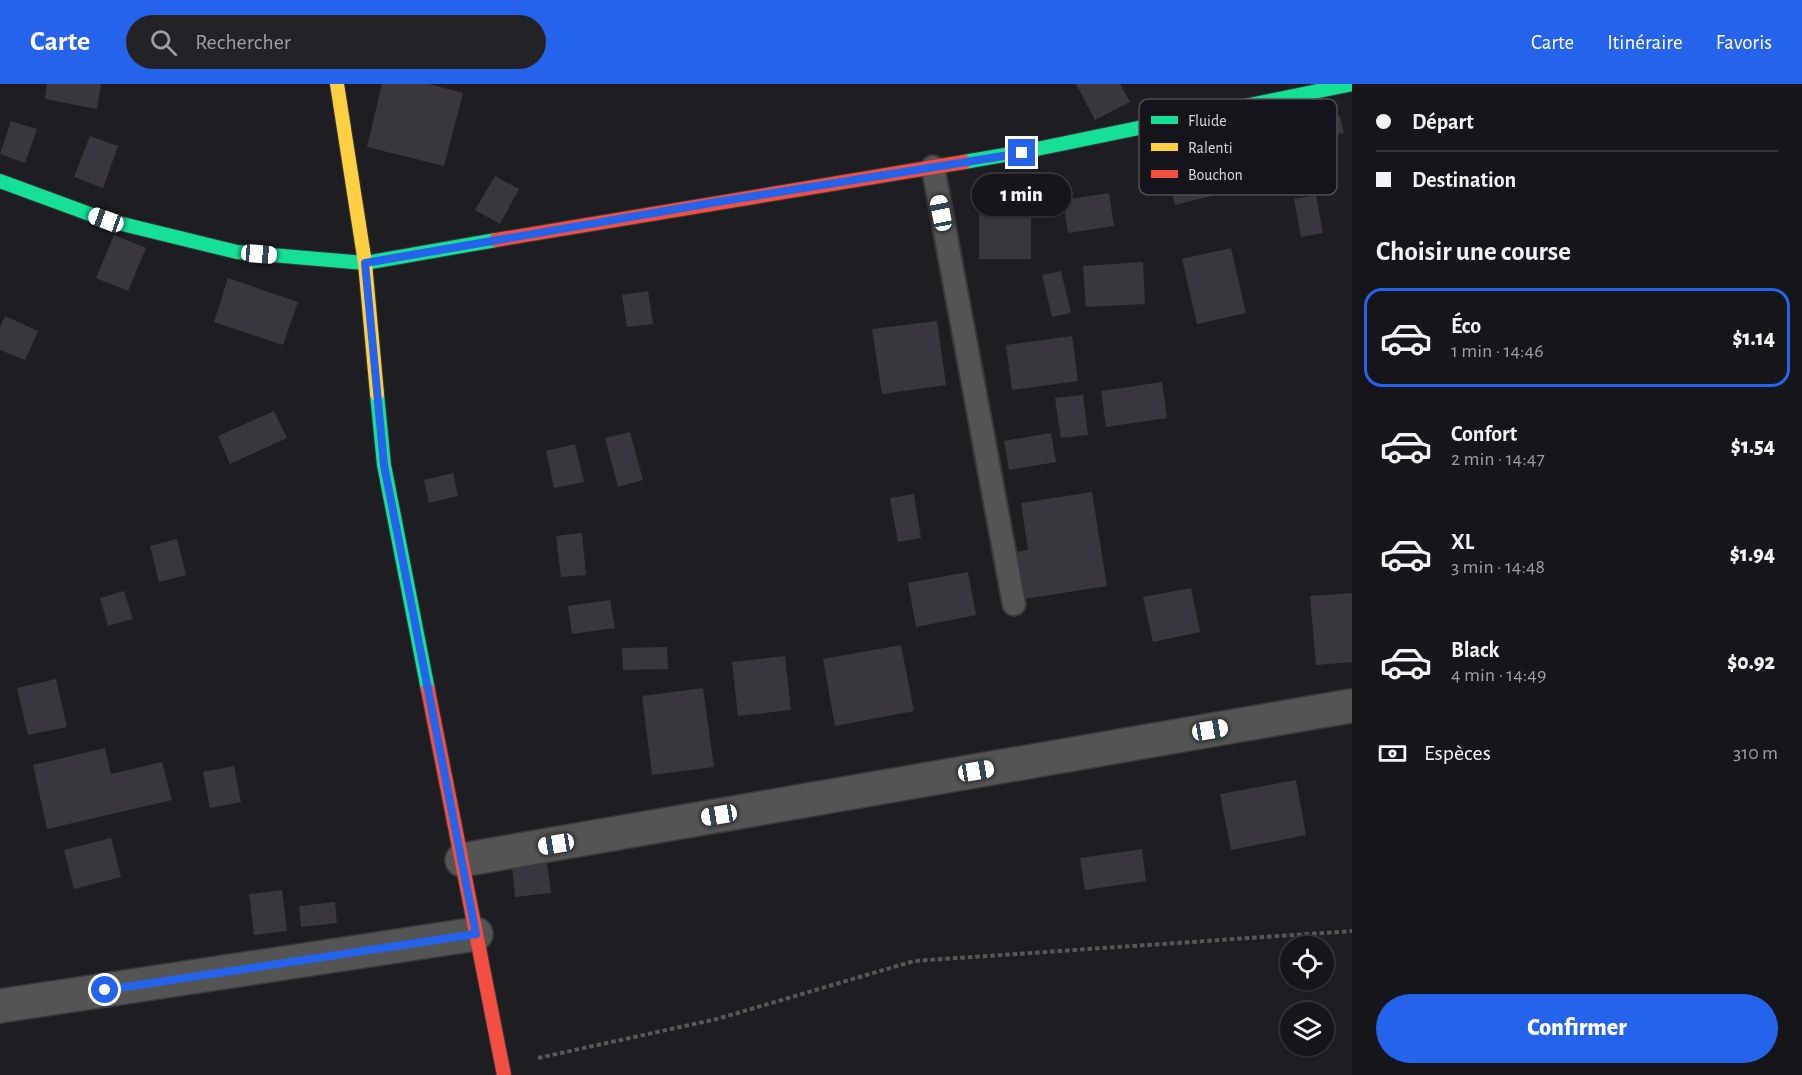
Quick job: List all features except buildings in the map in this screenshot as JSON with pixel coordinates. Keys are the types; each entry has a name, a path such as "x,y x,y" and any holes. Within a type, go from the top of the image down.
{"street":[{"path":"337,84 365,263 384,465 503,1071"},
{"path":"1280,99 1352,84"},
{"path":"0,181 106,220 237,252 365,263 1022,153 1139,129"},
{"path":"462,860 1350,706"},
{"path":"0,1006 476,934"}],"lane":[{"path":"933,167 1014,604"}],"path":[{"path":"503,1071 717,1019 914,961 1352,931"}],"traffic: fast":[{"path":"1279,99 1352,84"},
{"path":"964,162 1139,128"},
{"path":"0,181 106,220 237,252 365,263 496,240"},
{"path":"377,394 384,465 428,690"}],"traffic: slow":[{"path":"337,84 365,263 377,394"}],"traffic: jam":[{"path":"496,240 964,162"},
{"path":"428,690 504,1075"}],"route":[{"path":"105,990 476,934 384,465 365,263 717,202 1022,153"}]}
